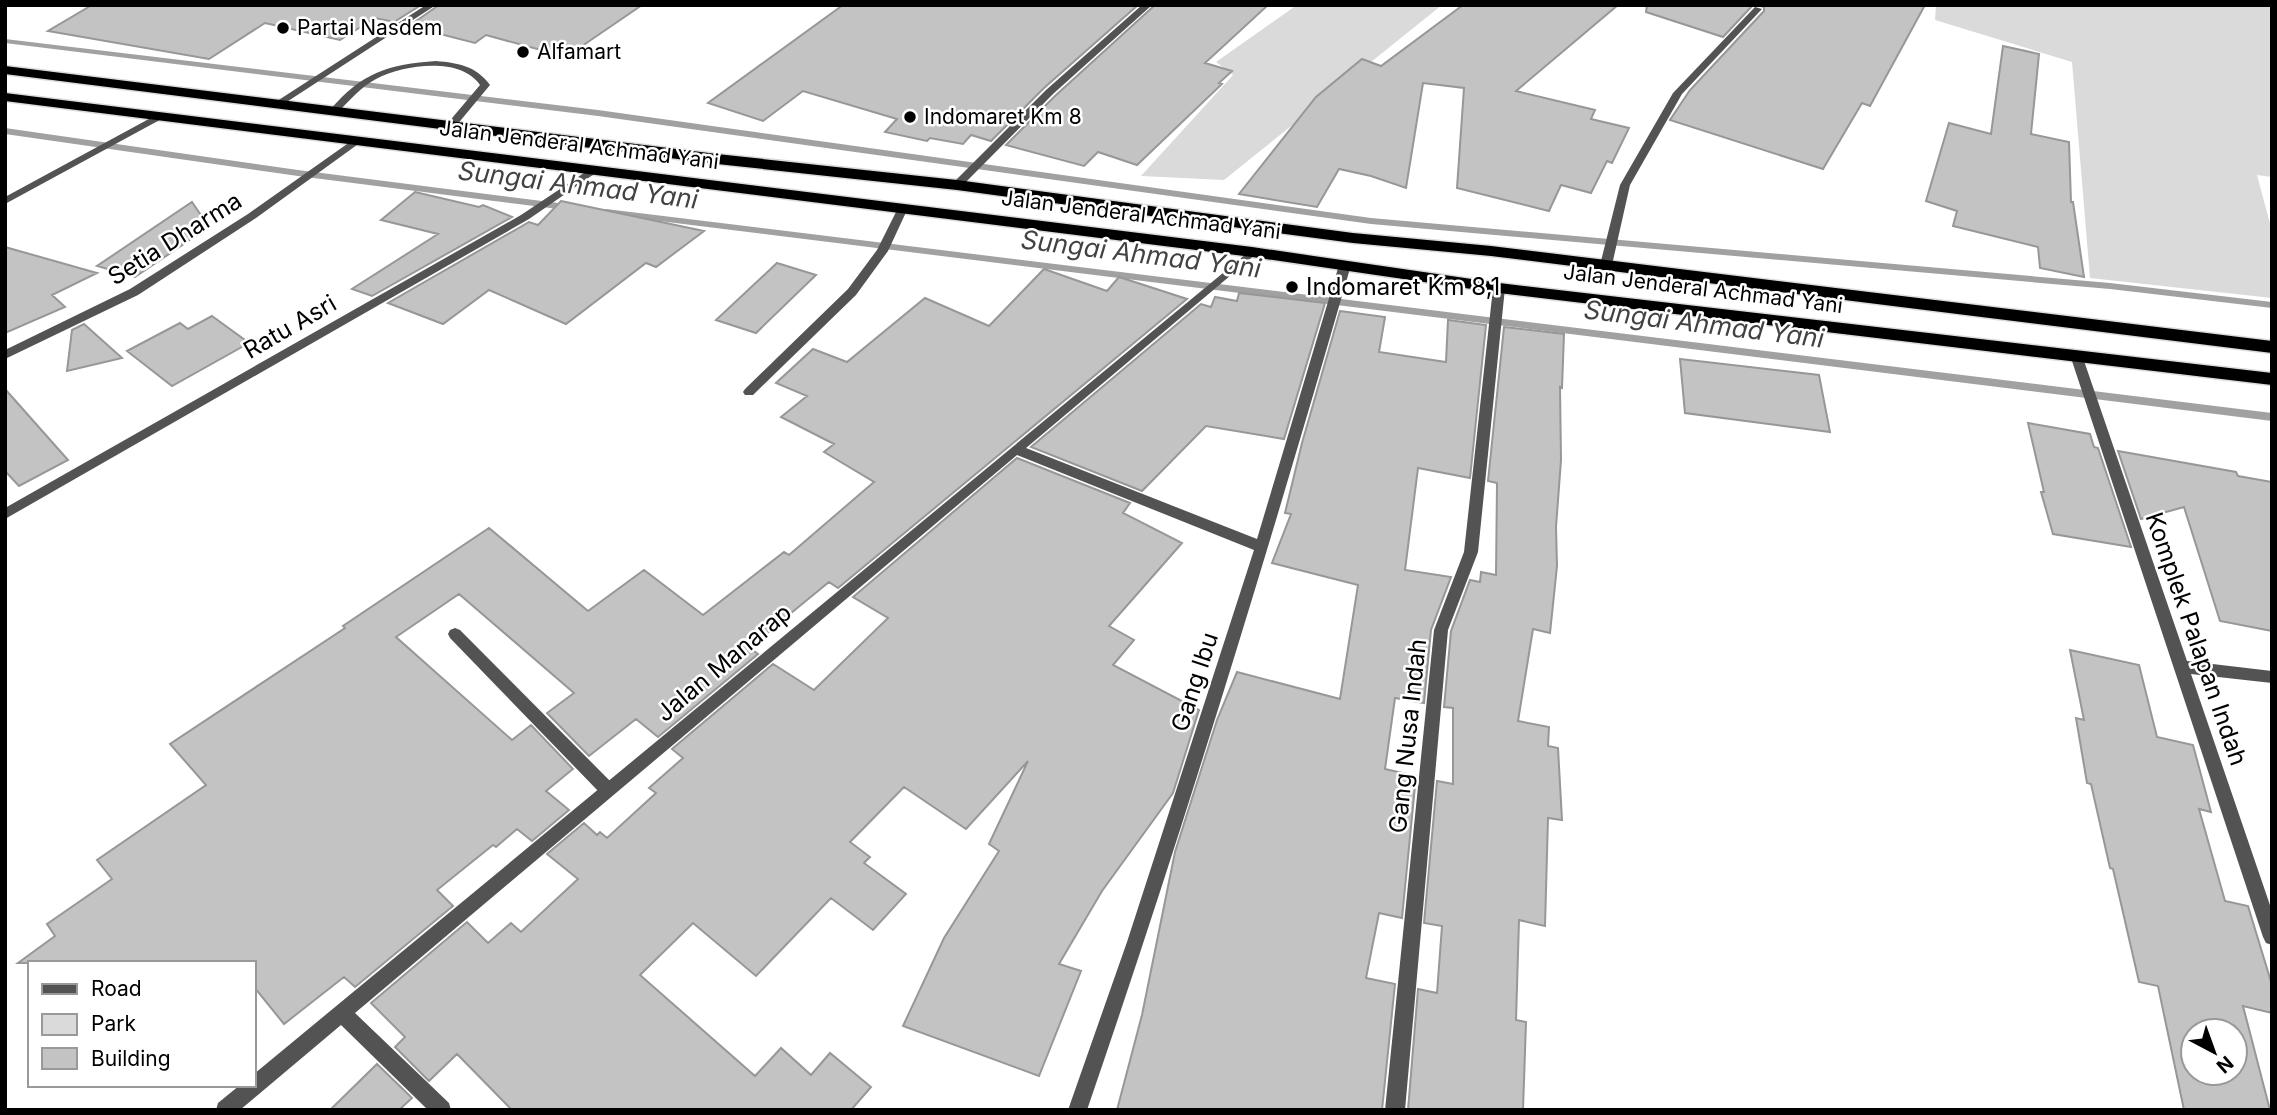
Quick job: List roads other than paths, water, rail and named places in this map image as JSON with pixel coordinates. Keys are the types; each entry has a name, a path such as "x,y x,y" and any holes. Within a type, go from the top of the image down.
{"highway":[{"name":"Jalan Jenderal Achmad Yani","path":"5,70 717,159 957,186 1353,238 1606,265 2272,347"},
{"name":"Jalan Jenderal Achmad Yani","path":"5,97 1252,252 1499,288 2272,379"},
{"path":"706,184 717,159"}],"street":[{"path":"279,103 432,5"},
{"path":"957,186 1001,139 1090,54 1148,5"},
{"path":"1606,265 1625,185 1678,93 1758,9"},
{"path":"335,110 354,91 378,74 416,64 454,66 476,73 485,85 452,124"},
{"path":"5,201 162,116"},
{"name":"Setia Dharma","path":"5,355 134,292 252,216 357,141"},
{"name":"Ratu Asri","path":"5,514 525,217 593,170"},
{"path":"749,392 852,292 882,251 903,208"},
{"name":"Jalan Manarap","path":"256,1084 1252,252"},
{"name":"Gang Ibu","path":"1077,1110 1136,942 1262,547 1345,265"},
{"name":"Gang Nusa Indah","path":"1395,1110 1441,630 1471,552 1499,288"},
{"name":"Komplek Palapan Indah","path":"2076,355 2272,937"},
{"path":"1017,450 1262,547"},
{"path":"455,634 607,789"},
{"path":"2182,667 2272,677"},
{"path":"341,1013 442,1110"},
{"name":"Jalan Manarap","path":"225,1110 253,1087"}],"waterway":[{"name":"Sungai Ahmad Yani","path":"5,41 598,113 1371,221 2110,286 2272,305"},
{"name":"Sungai Ahmad Yani","path":"5,131 298,173 574,208"},
{"name":"Sungai Ahmad Yani","path":"606,212 2272,417"}],"place":[{"name":"Partai Nasdem","path":"283,28"},
{"name":"Alfamart","path":"523,52"},
{"name":"Indomaret Km 8","path":"910,117"},
{"name":"Indomaret Km 8,1","path":"1292,287"}]}
